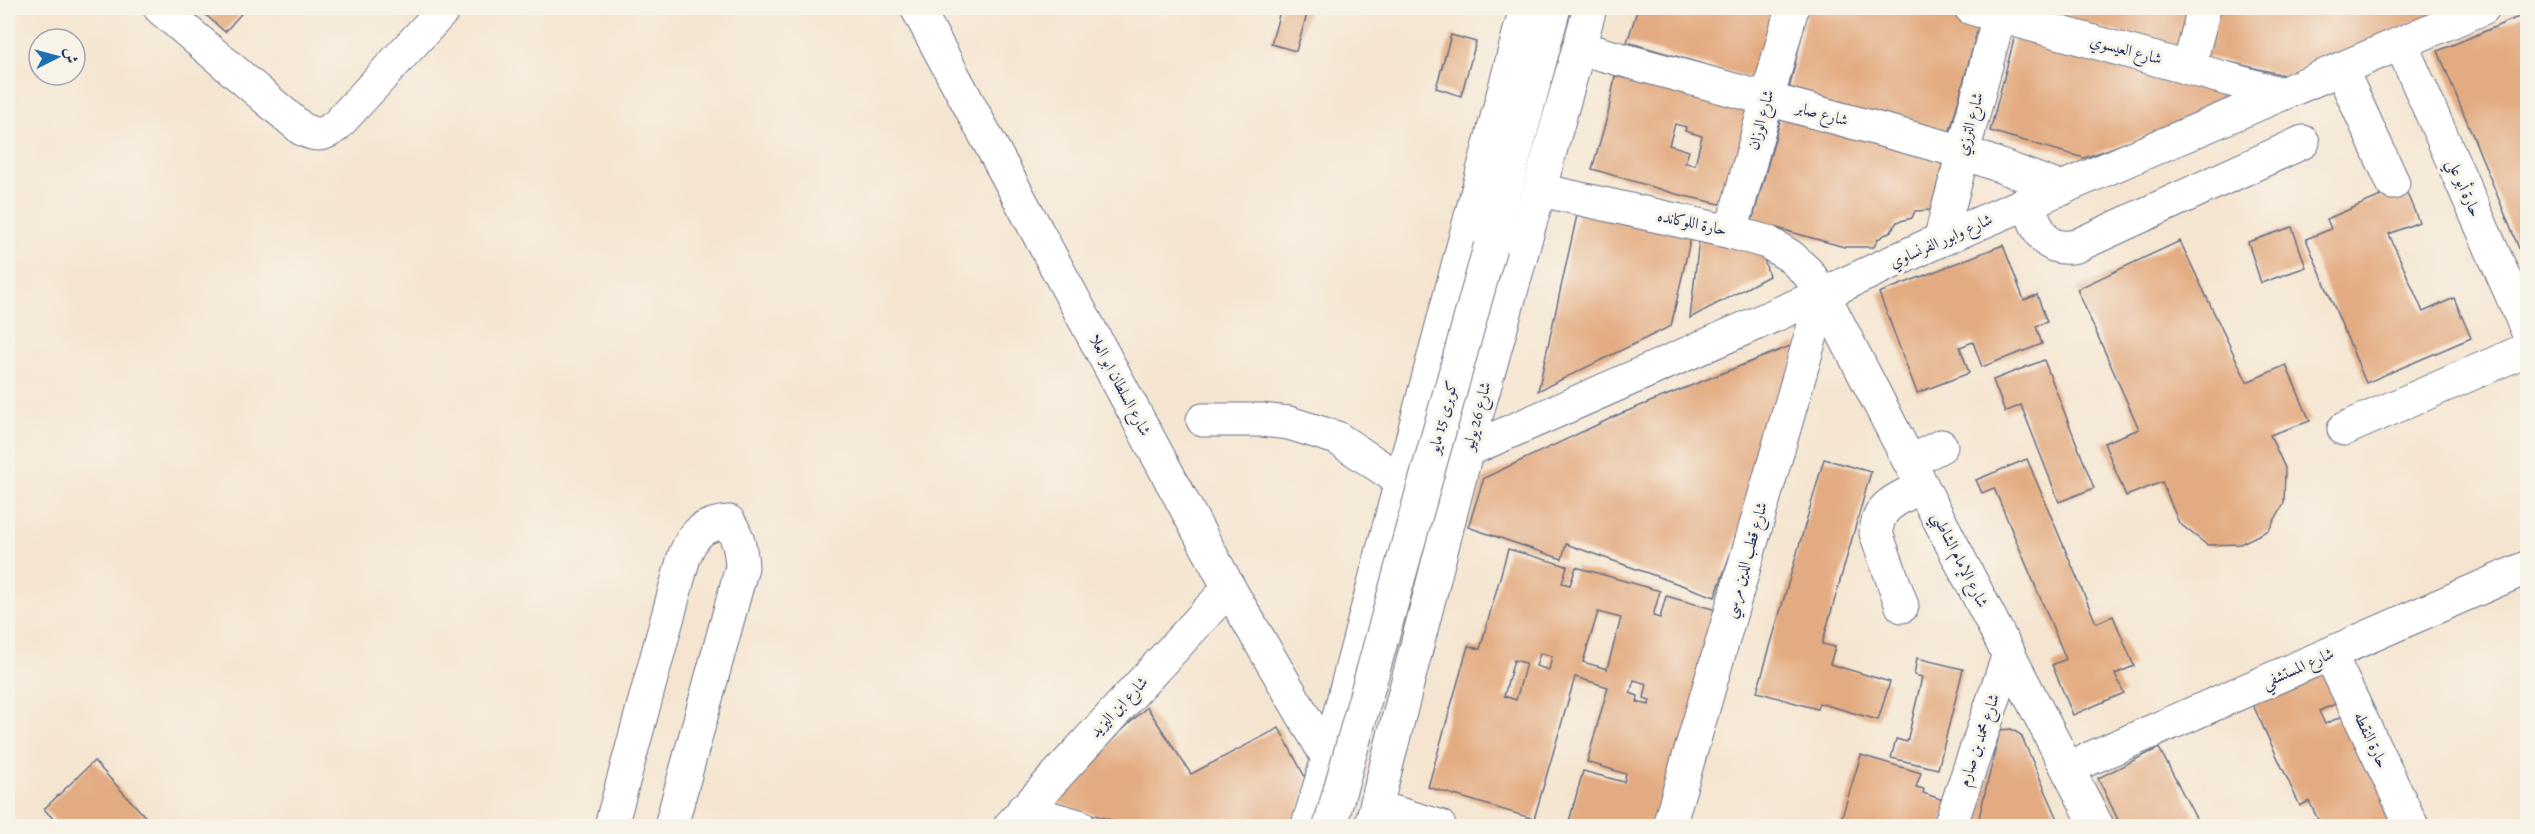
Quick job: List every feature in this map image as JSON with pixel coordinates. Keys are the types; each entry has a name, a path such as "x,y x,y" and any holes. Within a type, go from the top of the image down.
{"main road":[{"path":"160,8 302,129 314,135 327,133 337,125 446,8"},
{"name":"شارع السلطان ابو العلا","path":"917,8 1229,588 1328,758"},
{"path":"1308,826 1328,758 1526,8"},
{"name":"كوبرى 15 مايو","path":"1330,826 1554,8"},
{"name":"شارع 26 يوليو","path":"1374,817 1467,449 1590,8"},
{"name":"شارع الوزان","path":"1731,232 1792,8"},
{"path":"2189,67 2204,8"},
{"name":"شارع وابور الفرنساوي","path":"1400,480 1823,294 1940,240 2483,8"},
{"name":"شارع العيسوي","path":"1990,10 2282,94"},
{"name":"شارع الترزي","path":"1940,240 1963,152 1990,10"},
{"name":"حارة أبو علي","path":"2401,44 2518,285 2528,332"},
{"name":"شارع صابر","path":"1580,48 1963,152 2062,189"},
{"path":"2341,69 2393,183"},
{"path":"2027,203 2049,244 2062,249 2076,246 2303,141"},
{"name":"حارة اللوكانده","path":"1540,190 1767,242 1790,256 1808,273 1823,294"},
{"name":"شارع الإمام الشاطبي","path":"1823,294 2097,826"},
{"name":"شارع قطب الدين مرسي","path":"1670,826 1823,294"},
{"path":"2344,429 2528,349"},
{"path":"1203,420 1261,420 1289,423 1337,438 1400,480"},
{"path":"1902,606 1876,533 1877,521 1882,510 1941,446"},
{"path":"610,826 689,542 700,531 713,524 729,522 737,536 742,567 671,826"},
{"name":"شارع المستشفي","path":"2068,768 2528,567"},
{"name":"شارع ابن اليزيد","path":"1017,818 1229,588"},
{"name":"شارع محمد بن صارم","path":"1950,826 2009,654"},
{"name":"حارة النقطه","path":"2330,654 2412,826"},
{"path":"1374,817 1439,826"},
{"path":"1017,818 1079,826"}],"building":[{"path":"198,8 246,8 225,32"},
{"path":"1281,8 1309,8 1296,51 1271,44"},
{"path":"1638,8 1790,8 1768,83 1627,42"},
{"path":"1808,8 1946,8 1981,17 1948,139 1787,98"},
{"path":"2032,8 2191,8 2180,50"},
{"path":"2215,8 2447,8 2288,76 2204,56"},
{"path":"2528,13 2528,262 2525,263 2438,51"},
{"path":"2017,28 2236,85 2234,104 2084,158 1990,131"},
{"path":"1451,35 1476,42 1461,96 1436,88"},
{"path":"1615,76 1755,104 1729,206 1676,194 1592,169 1608,114","holes":["1675,124 1686,127 1685,131 1702,136 1695,165 1685,163 1689,151 1669,145"]},
{"path":"1782,114 1944,158 1931,210 1915,211 1912,218 1897,222 1891,231 1878,239 1874,247 1844,247 1752,221"},
{"path":"2404,186 2419,222 2389,234 2423,312 2454,298 2471,338 2366,383 2306,239 2331,229 2327,219"},
{"path":"1583,188 1696,214 1671,326 1538,391"},
{"path":"2292,227 2306,267 2261,283 2248,242"},
{"path":"1700,231 1760,245 1769,276 1690,318"},
{"path":"2180,241 2247,382 2286,365 2310,421 2270,435 2285,468 2284,503 2269,530 2240,544 2207,545 2179,523 2162,482 2126,496 2104,443 2139,429 2077,289"},
{"path":"2003,245 2024,300 2037,295 2047,322 2036,326 2042,344 1982,367 1973,342 1960,347 1969,373 1917,393 1879,293"},
{"path":"1798,343 1749,502 1715,597 1566,544 1562,559 1468,527 1484,478 1620,414"},
{"path":"2044,360 2094,488 2059,502 2021,405 2005,412 1993,380"},
{"path":"1824,459 1871,472 1822,644 1835,647 1830,664 1890,682 1878,720 1819,703 1817,709 1757,692"},
{"path":"2027,459 2096,623 2113,616 2134,666 2115,674 2124,693 2073,715 2052,665 2066,659 1994,488 1982,493 1976,480"},
{"path":"1508,549 1567,566 1562,583 1570,585 1576,567 1660,591 1653,616 1660,618 1666,596 1720,611 1667,826 1568,825 1583,771 1624,782 1626,774 1587,762 1608,687 1575,677 1534,819 1428,787 1468,646 1480,649","holes":["1598,612 1621,618 1607,669 1583,662","1540,653 1552,656 1549,670 1536,666","1514,660 1526,663 1516,700 1504,696","1634,680 1647,684 1644,698 1650,700 1649,705 1637,702 1638,696 1630,693"]},
{"path":"1917,658 1963,669 1938,769 1891,758 1896,739 1907,742 1922,677 1914,675"},
{"path":"2331,670 2344,700 2319,711 2325,724 2352,712 2408,826 2310,826 2319,822 2309,801 2300,806 2253,705"},
{"path":"1147,707 1191,774 1279,728 1307,781 1295,826 1130,826 1047,800"},
{"path":"2011,729 2021,735 2061,826 1977,826 2000,730"},
{"path":"2159,748 2200,826 2121,826 2098,778"},
{"path":"1861,755 1921,773 1916,787 1924,789 1923,793 1949,802 1941,826 1839,826"},
{"path":"94,761 154,826 60,826 44,809"}]}
